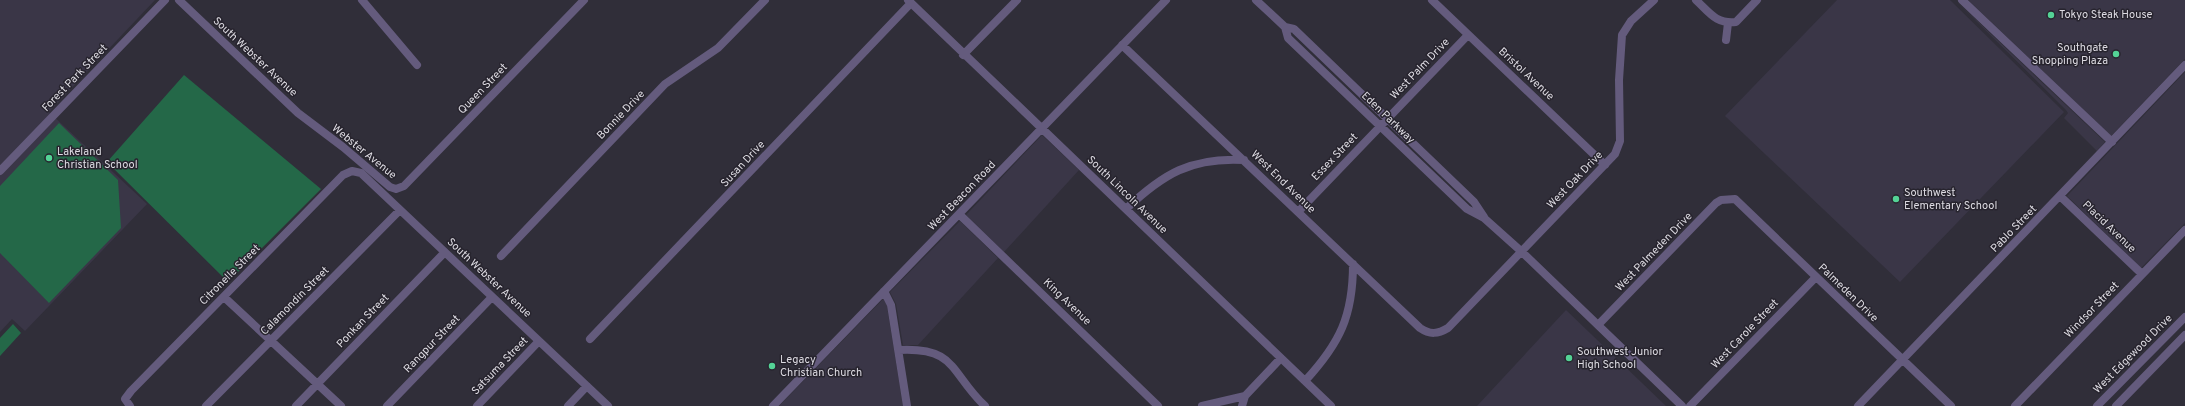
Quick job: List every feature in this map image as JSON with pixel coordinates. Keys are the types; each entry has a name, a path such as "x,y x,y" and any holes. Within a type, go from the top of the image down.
{"street":[{"name":"Forest Park Street","path":"0,172 165,0"},
{"name":"South Webster Avenue","path":"179,0 318,129"},
{"path":"362,0 417,65"},
{"name":"Queen Street","path":"396,189 404,186 584,0"},
{"name":"Bonnie Drive","path":"501,256 665,84 718,48 765,0"},
{"path":"963,55 1017,0"},
{"name":"West Beacon Road","path":"773,406 960,215 1166,0"},
{"name":"Eden Parkway","path":"1256,0 1285,27 1294,29 1388,118 1474,202 1484,218"},
{"name":"Bristol Avenue","path":"1432,0 1605,165"},
{"name":"West Oak Drive","path":"1430,333 1441,332 1448,328 1615,154 1620,141 1619,80 1622,35 1631,21 1654,0"},
{"path":"1696,0 1716,19 1728,23 1736,22 1757,0"},
{"path":"1962,0 2112,142"},
{"name":"South Lincoln Avenue","path":"909,2 1331,406"},
{"name":"Susan Drive","path":"590,339 909,2"},
{"path":"1726,40 1728,23"},
{"name":"Eden Parkway","path":"1285,27 1288,38 1467,209 1484,218 1522,252 1682,406"},
{"name":"West Palm Drive","path":"1388,118 1468,35"},
{"name":"West End Avenue","path":"1122,45 1420,328 1430,333"},
{"name":"Pablo Street","path":"1858,406 2185,66"},
{"name":"Essex Street","path":"1298,212 1388,118"},
{"name":"Webster Avenue","path":"318,129 343,147 390,187 396,189"},
{"path":"1126,209 1154,183 1181,168 1204,162 1229,159 1244,160"},
{"name":"South Webster Avenue","path":"352,171 361,173 608,406"},
{"name":"Citronelle Street","path":"130,406 126,398 343,175 352,171"},
{"name":"Placid Avenue","path":"2060,196 2142,274"},
{"name":"Palmeden Drive","path":"1728,199 1735,199 1742,205 1951,406"},
{"name":"West Palmeden Drive","path":"1598,325 1716,203 1728,199"},
{"name":"Calamondin Street","path":"206,406 400,210"},
{"name":"King Avenue","path":"960,215 1158,406"},
{"name":"Windsor Street","path":"2015,406 2185,230"},
{"name":"Ponkan Street","path":"296,406 445,252"},
{"path":"1305,381 1331,351 1344,326 1350,299 1353,264"},
{"name":"West Carole Street","path":"1690,406 1816,277"},
{"path":"884,291 891,305 907,406"},
{"path":"224,297 341,406"},
{"name":"Rangpur Street","path":"387,406 492,297"},
{"name":"West Edgewood Drive","path":"2097,406 2185,317"},
{"name":"West Edgewood Drive","path":"2116,406 2185,335"},
{"name":"Satsuma Street","path":"477,406 540,341"},
{"path":"899,350 924,349 942,357 954,368 968,389 985,406"},
{"path":"1202,406 1244,396 1281,358"},
{"path":"568,406 587,386"},
{"path":"1242,406 1244,396"}],"shaded area":[{"name":"Lakeland Christian School","path":"0,0 155,0 49,112 147,204 25,331 12,319 0,332"},
{"name":"Southwest Elementary School","path":"1837,0 1950,0 2064,112 1900,282 1725,116"},
{"path":"1955,0 2105,142 2097,151 2064,118 2068,113 2066,110"},
{"path":"1968,0 2185,0 2185,59 2111,136"},
{"path":"2185,72 2185,223 2141,268 2067,196"},
{"path":"1042,135 1079,170 1004,252 966,215"},
{"path":"960,221 998,258 918,345 903,345 896,304 890,292"},
{"path":"884,298 887,306 903,406 779,406"},
{"name":"Southwest Junior High School","path":"1566,310 1666,406 1477,406"}],"green space":[{"path":"184,75 321,189 228,282 107,162"},
{"path":"59,123 118,180 121,228 49,303 0,253 0,186"},
{"path":"13,324 21,333 0,356 0,338"}],"place":[{"name":"Tokyo Steak House","path":"2051,15"},
{"name":"Southgate Shopping Plaza","path":"2116,54"},
{"name":"Lakeland Christian School","path":"49,158"},
{"name":"Southwest Elementary School","path":"1896,199"},
{"name":"Southwest Junior High School","path":"1569,358"},
{"name":"Legacy Christian Church","path":"772,366"}]}
